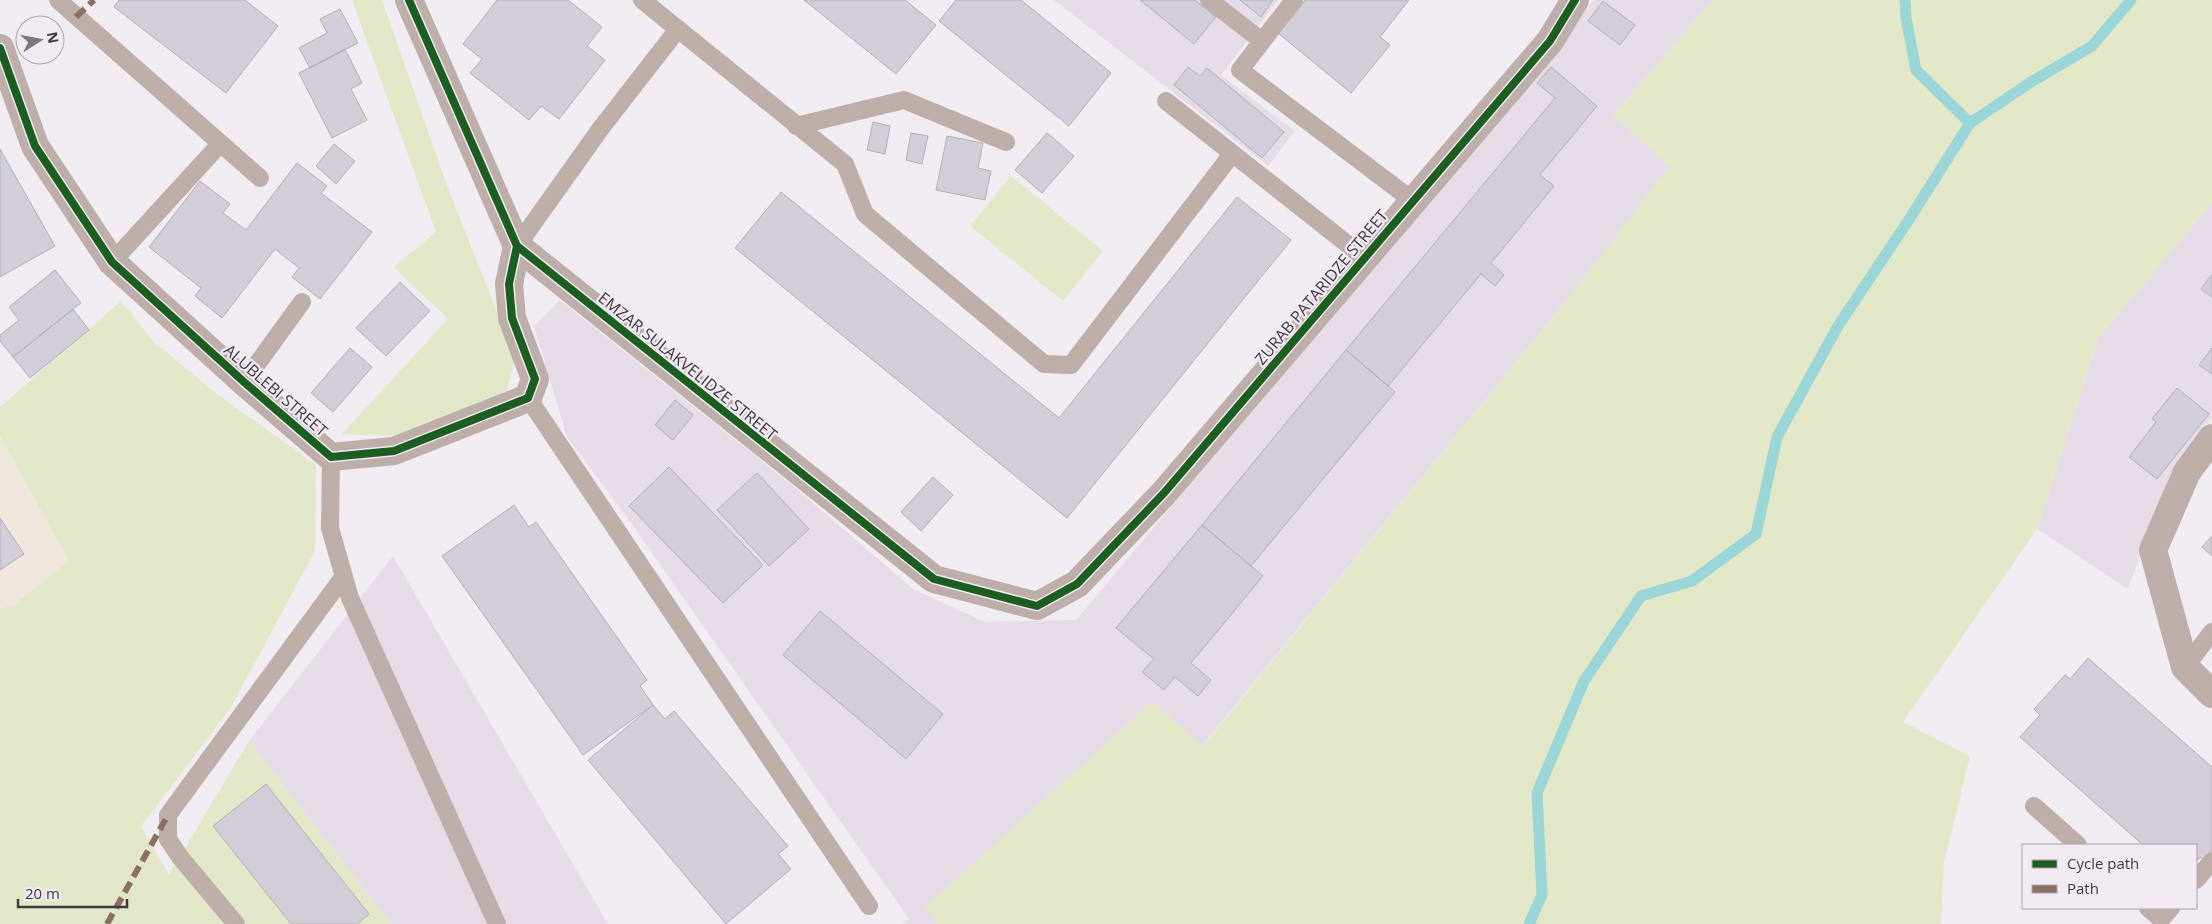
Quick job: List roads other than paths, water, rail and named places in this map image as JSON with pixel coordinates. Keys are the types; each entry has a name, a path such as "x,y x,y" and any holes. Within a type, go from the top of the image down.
{"street":[{"name":"EMZAR SULAKVELIDZE STREET","path":"410,0 517,246 934,579 1037,606 1077,584"},
{"name":"ZURAB PATARIDZE STREET","path":"1077,584 1164,493 1365,258 1412,200 1550,41 1575,0"},
{"name":"ALUBLEBI STREET","path":"0,48 35,146 112,262 244,382 331,457 394,451 528,398"},
{"path":"517,246 509,284 512,318 534,379 528,398"},
{"path":"2212,438 2187,472 2154,550 2185,667 2212,694"}],"lane":[{"path":"58,0 260,178"},
{"path":"642,0 845,164 865,214 1044,364 1071,365 1232,154"},
{"path":"1209,0 1262,41"},
{"path":"1294,0 1240,70 1412,200"},
{"path":"517,246 601,128 678,30"},
{"path":"796,126 904,100 1006,142"},
{"path":"1166,101 1365,258"},
{"path":"112,262 220,144"},
{"path":"244,382 302,302"},
{"path":"528,398 870,906"},
{"path":"331,457 330,528 350,598 497,924"},
{"path":"236,924 180,858 168,839 168,815 344,576"},
{"path":"2185,667 2212,632"},
{"path":"2034,806 2077,844"},
{"path":"2197,879 2212,862"},
{"path":"2149,909 2161,919 2170,909"}],"waterway":[{"path":"1905,0 1906,18 1916,70 1970,123"},
{"path":"1529,924 1542,895 1537,793 1584,681 1641,596 1692,581 1756,534 1777,437 1838,326 1970,123 2031,82 2092,46 2131,0"}]}
